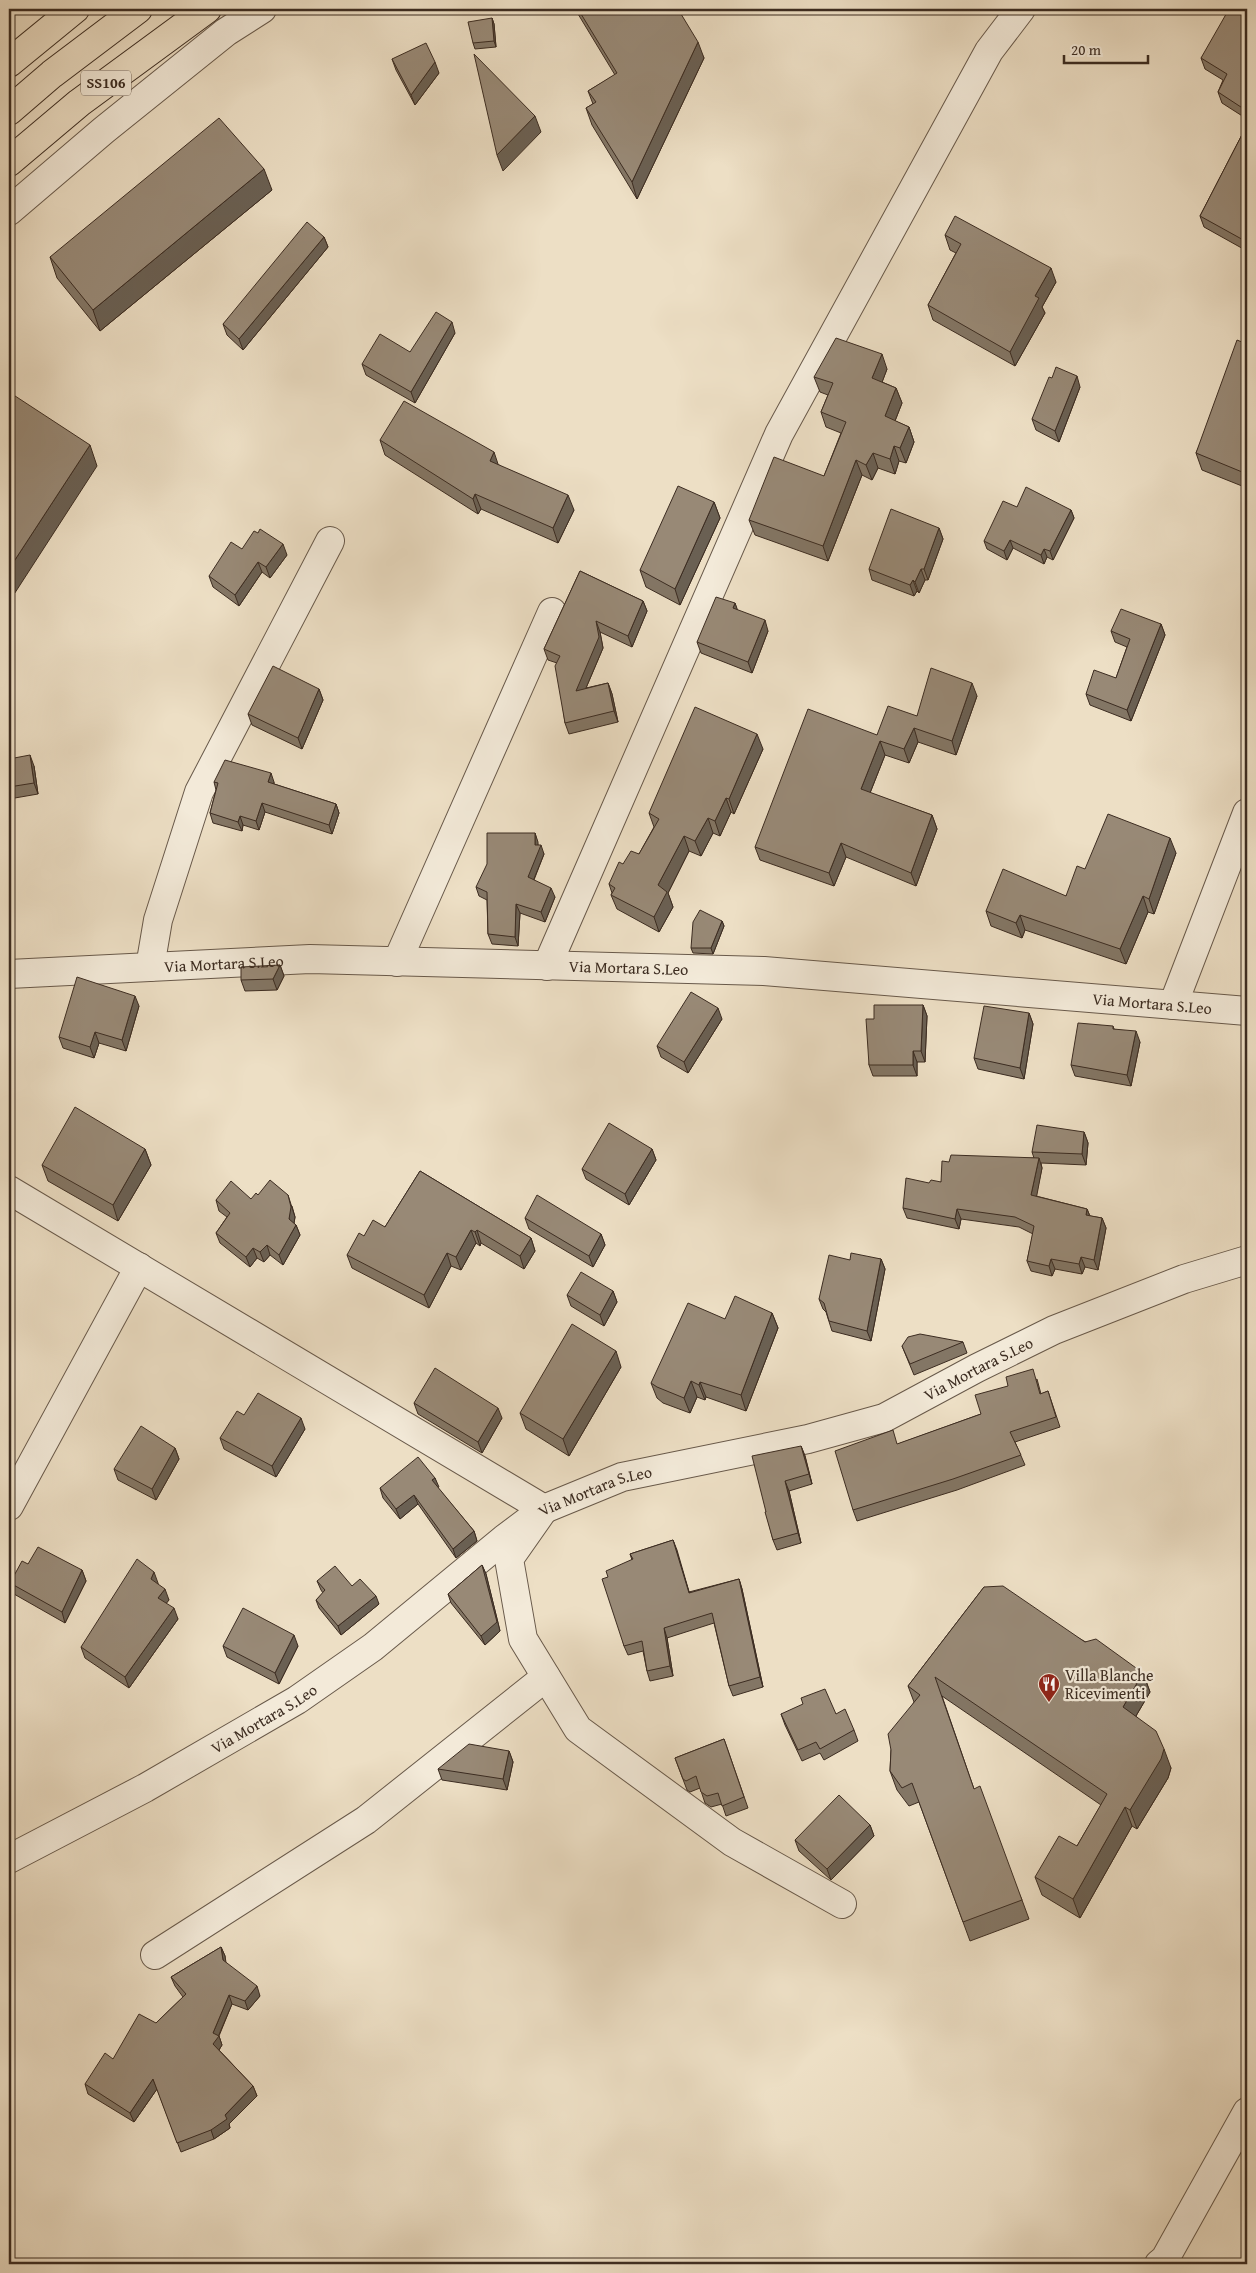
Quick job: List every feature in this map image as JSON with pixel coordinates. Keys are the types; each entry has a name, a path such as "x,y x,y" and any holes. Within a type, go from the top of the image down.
{"highway":[{"path":"9,63 75,9"},
{"name":"SS106","path":"9,111 52,74 138,9"},
{"name":"SS106","path":"9,162 79,103 207,9"}],"street":[{"path":"9,211 104,130 226,32 262,9"},
{"path":"547,966 779,434 989,51 1021,9"},
{"path":"150,967 158,920 200,792 330,541"},
{"path":"397,962 552,612"},
{"path":"1173,1005 1247,813"},
{"name":"Via Mortara S.Leo","path":"9,974 310,959 764,971 1247,1011"},
{"path":"9,1190 544,1509 509,1559 523,1639 578,1729 732,1842 842,1904"},
{"name":"Via Mortara S.Leo","path":"9,1859 145,1788 298,1700 373,1648 504,1539 544,1509 622,1477 808,1439 884,1418 977,1368 1054,1330 1184,1279 1247,1260"},
{"path":"9,1506 139,1267"},
{"path":"155,1955 366,1820 546,1677"},
{"path":"1166,2262 1247,2112"}],"building":[{"path":"578,9 678,9 698,42 632,182 586,108 596,102 588,91 617,73"},
{"path":"1229,9 1247,9 1247,111 1218,92 1227,74 1201,58"},
{"path":"492,18 494,41 473,43 468,22"},
{"path":"426,43 435,62 411,95 392,59"},
{"path":"474,54 535,116 497,155"},
{"path":"219,118 264,169 93,310 50,257"},
{"path":"1247,125 1247,242 1200,216"},
{"path":"955,216 1051,268 1035,296 1039,298 1010,352 928,305 961,244 945,235"},
{"path":"307,222 324,237 239,339 223,324"},
{"path":"436,312 452,322 411,392 362,364 380,334 410,352"},
{"path":"836,338 882,354 872,378 896,388 885,416 909,427 900,448 894,446 890,459 873,453 866,465 856,460 823,546 749,520 774,457 824,476 846,422 821,412 833,383 814,377"},
{"path":"1237,340 1247,344 1247,474 1196,453"},
{"path":"1056,367 1077,376 1055,431 1032,419 1049,377 1052,378"},
{"path":"9,392 90,445 9,569"},
{"path":"404,401 494,452 490,461 568,495 553,528 475,494 473,499 380,440"},
{"path":"678,486 714,502 675,589 640,570"},
{"path":"1026,487 1071,510 1050,551 1044,549 1041,555 1010,540 1004,551 984,541 1003,501 1017,507"},
{"path":"891,509 939,528 924,569 921,569 915,582 913,580 910,585 869,569"},
{"path":"260,529 283,544 266,567 258,562 235,595 209,576 231,542 242,549 254,531 258,533"},
{"path":"580,571 643,601 628,636 596,621 599,637 576,691 608,683 614,711 565,723 555,666 560,656 544,649"},
{"path":"716,597 735,603 733,608 765,620 748,662 697,642"},
{"path":"1121,609 1161,624 1127,710 1086,694 1094,670 1116,678 1130,639 1111,631"},
{"path":"273,666 319,689 298,738 248,714"},
{"path":"931,668 972,683 952,741 914,728 904,749 880,741 861,789 932,815 911,873 841,843 829,873 755,847 808,709 877,735 888,706 917,716"},
{"path":"695,707 757,734 729,799 726,798 715,821 708,818 695,841 684,836 658,885 667,892 654,917 611,895 615,888 609,884 619,862 623,864 631,851 639,854 659,819 649,813"},
{"path":"30,755 34,783 9,787 9,759"},
{"path":"225,760 271,773 268,782 336,804 329,825 262,803 256,821 240,816 238,822 210,813 218,783 214,782"},
{"path":"1108,814 1170,838 1149,899 1143,896 1120,949 1020,915 1016,923 986,911 1003,869 1066,896 1077,866 1085,869"},
{"path":"487,833 535,833 535,845 541,845 528,877 551,888 541,912 516,904 515,937 488,934 487,892 476,887 487,864"},
{"path":"700,910 722,921 711,948 691,948 693,922"},
{"path":"280,965 273,979 241,980 241,967"},
{"path":"77,977 135,996 122,1040 95,1032 90,1047 59,1037"},
{"path":"691,992 718,1008 684,1062 657,1046"},
{"path":"874,1005 923,1005 921,1051 913,1051 913,1065 869,1065 866,1019 874,1019"},
{"path":"984,1006 1029,1013 1020,1068 974,1058"},
{"path":"1078,1023 1113,1026 1113,1029 1136,1031 1127,1075 1071,1065"},
{"path":"75,1107 145,1149 113,1205 42,1165"},
{"path":"609,1123 652,1149 625,1194 582,1169"},
{"path":"1037,1125 1084,1132 1082,1154 1032,1152"},
{"path":"951,1155 1039,1158 1031,1195 1087,1209 1086,1215 1102,1218 1094,1260 1081,1257 1079,1264 1051,1259 1049,1266 1027,1261 1034,1226 1015,1217 957,1209 955,1219 903,1208 906,1178 929,1183 931,1180 941,1182 942,1161 949,1162"},
{"path":"420,1171 531,1238 520,1256 477,1230 475,1232 471,1230 456,1257 447,1253 424,1295 347,1255 359,1233 364,1236 373,1220 385,1227"},
{"path":"270,1180 288,1195 291,1207 289,1219 296,1225 279,1255 267,1245 260,1252 253,1248 246,1257 216,1233 230,1213 216,1200 231,1181 251,1199 256,1193 258,1195"},
{"path":"537,1195 601,1234 589,1256 525,1218"},
{"path":"851,1253 881,1259 867,1331 829,1321 824,1303 819,1299 829,1255 850,1260"},
{"path":"581,1272 613,1291 600,1315 567,1295"},
{"path":"735,1296 772,1313 741,1395 700,1382 699,1385 691,1381 684,1398 651,1383 688,1303 725,1319"},
{"path":"572,1324 616,1351 563,1439 520,1413"},
{"path":"920,1334 963,1342 910,1364 902,1346 908,1337"},
{"path":"435,1368 498,1408 478,1442 414,1403"},
{"path":"1033,1369 1040,1394 1048,1391 1056,1417 1010,1432 1021,1455 953,1479 853,1510 835,1451 893,1430 897,1444 981,1414 975,1395 1008,1386 1006,1377"},
{"path":"258,1393 301,1418 272,1466 220,1438 237,1411 244,1415"},
{"path":"141,1426 175,1448 152,1489 114,1469"},
{"path":"801,1446 809,1474 785,1481 798,1533 773,1540 752,1456"},
{"path":"418,1457 435,1478 432,1480 474,1531 453,1549 414,1495 396,1509 380,1488"},
{"path":"673,1540 689,1593 739,1579 760,1677 729,1686 712,1613 664,1628 670,1666 647,1671 642,1641 624,1646 602,1579 608,1577 606,1571 633,1559 630,1554"},
{"path":"38,1547 82,1570 62,1612 10,1583 22,1561 28,1564"},
{"path":"137,1559 154,1572 151,1579 165,1589 158,1598 174,1608 125,1677 81,1647"},
{"path":"482,1565 497,1622 481,1636 448,1594"},
{"path":"335,1566 352,1586 360,1579 376,1596 338,1626 316,1600 325,1590 317,1581"},
{"path":"1003,1586 1085,1642 1096,1639 1143,1673 1123,1707 1156,1731 1164,1749 1161,1759 1130,1810 1125,1807 1073,1899 1035,1877 1059,1836 1077,1846 1107,1794 935,1677 974,1789 980,1786 1022,1900 963,1922 912,1783 902,1788 890,1771 891,1750 888,1734 920,1695 908,1686 984,1587"},
{"path":"243,1608 294,1635 275,1673 223,1646"},
{"path":"825,1689 836,1714 845,1709 854,1730 820,1749 816,1742 798,1750 781,1714 803,1704 801,1698"},
{"path":"724,1739 744,1797 722,1806 718,1793 707,1796 701,1792 696,1776 686,1781 683,1779 675,1758"},
{"path":"469,1744 509,1751 503,1779 438,1769"},
{"path":"839,1795 870,1825 827,1869 795,1840"},
{"path":"221,1947 223,1960 257,1986 245,2001 229,1995 213,2033 219,2036 213,2044 253,2086 225,2115 227,2119 211,2130 177,2143 153,2079 130,2113 85,2084 105,2053 113,2059 139,2014 156,2023 186,1994 171,1977"}],"place":[{"name":"Villa Blanche Ricevimenti","path":"1049,1703"}]}
